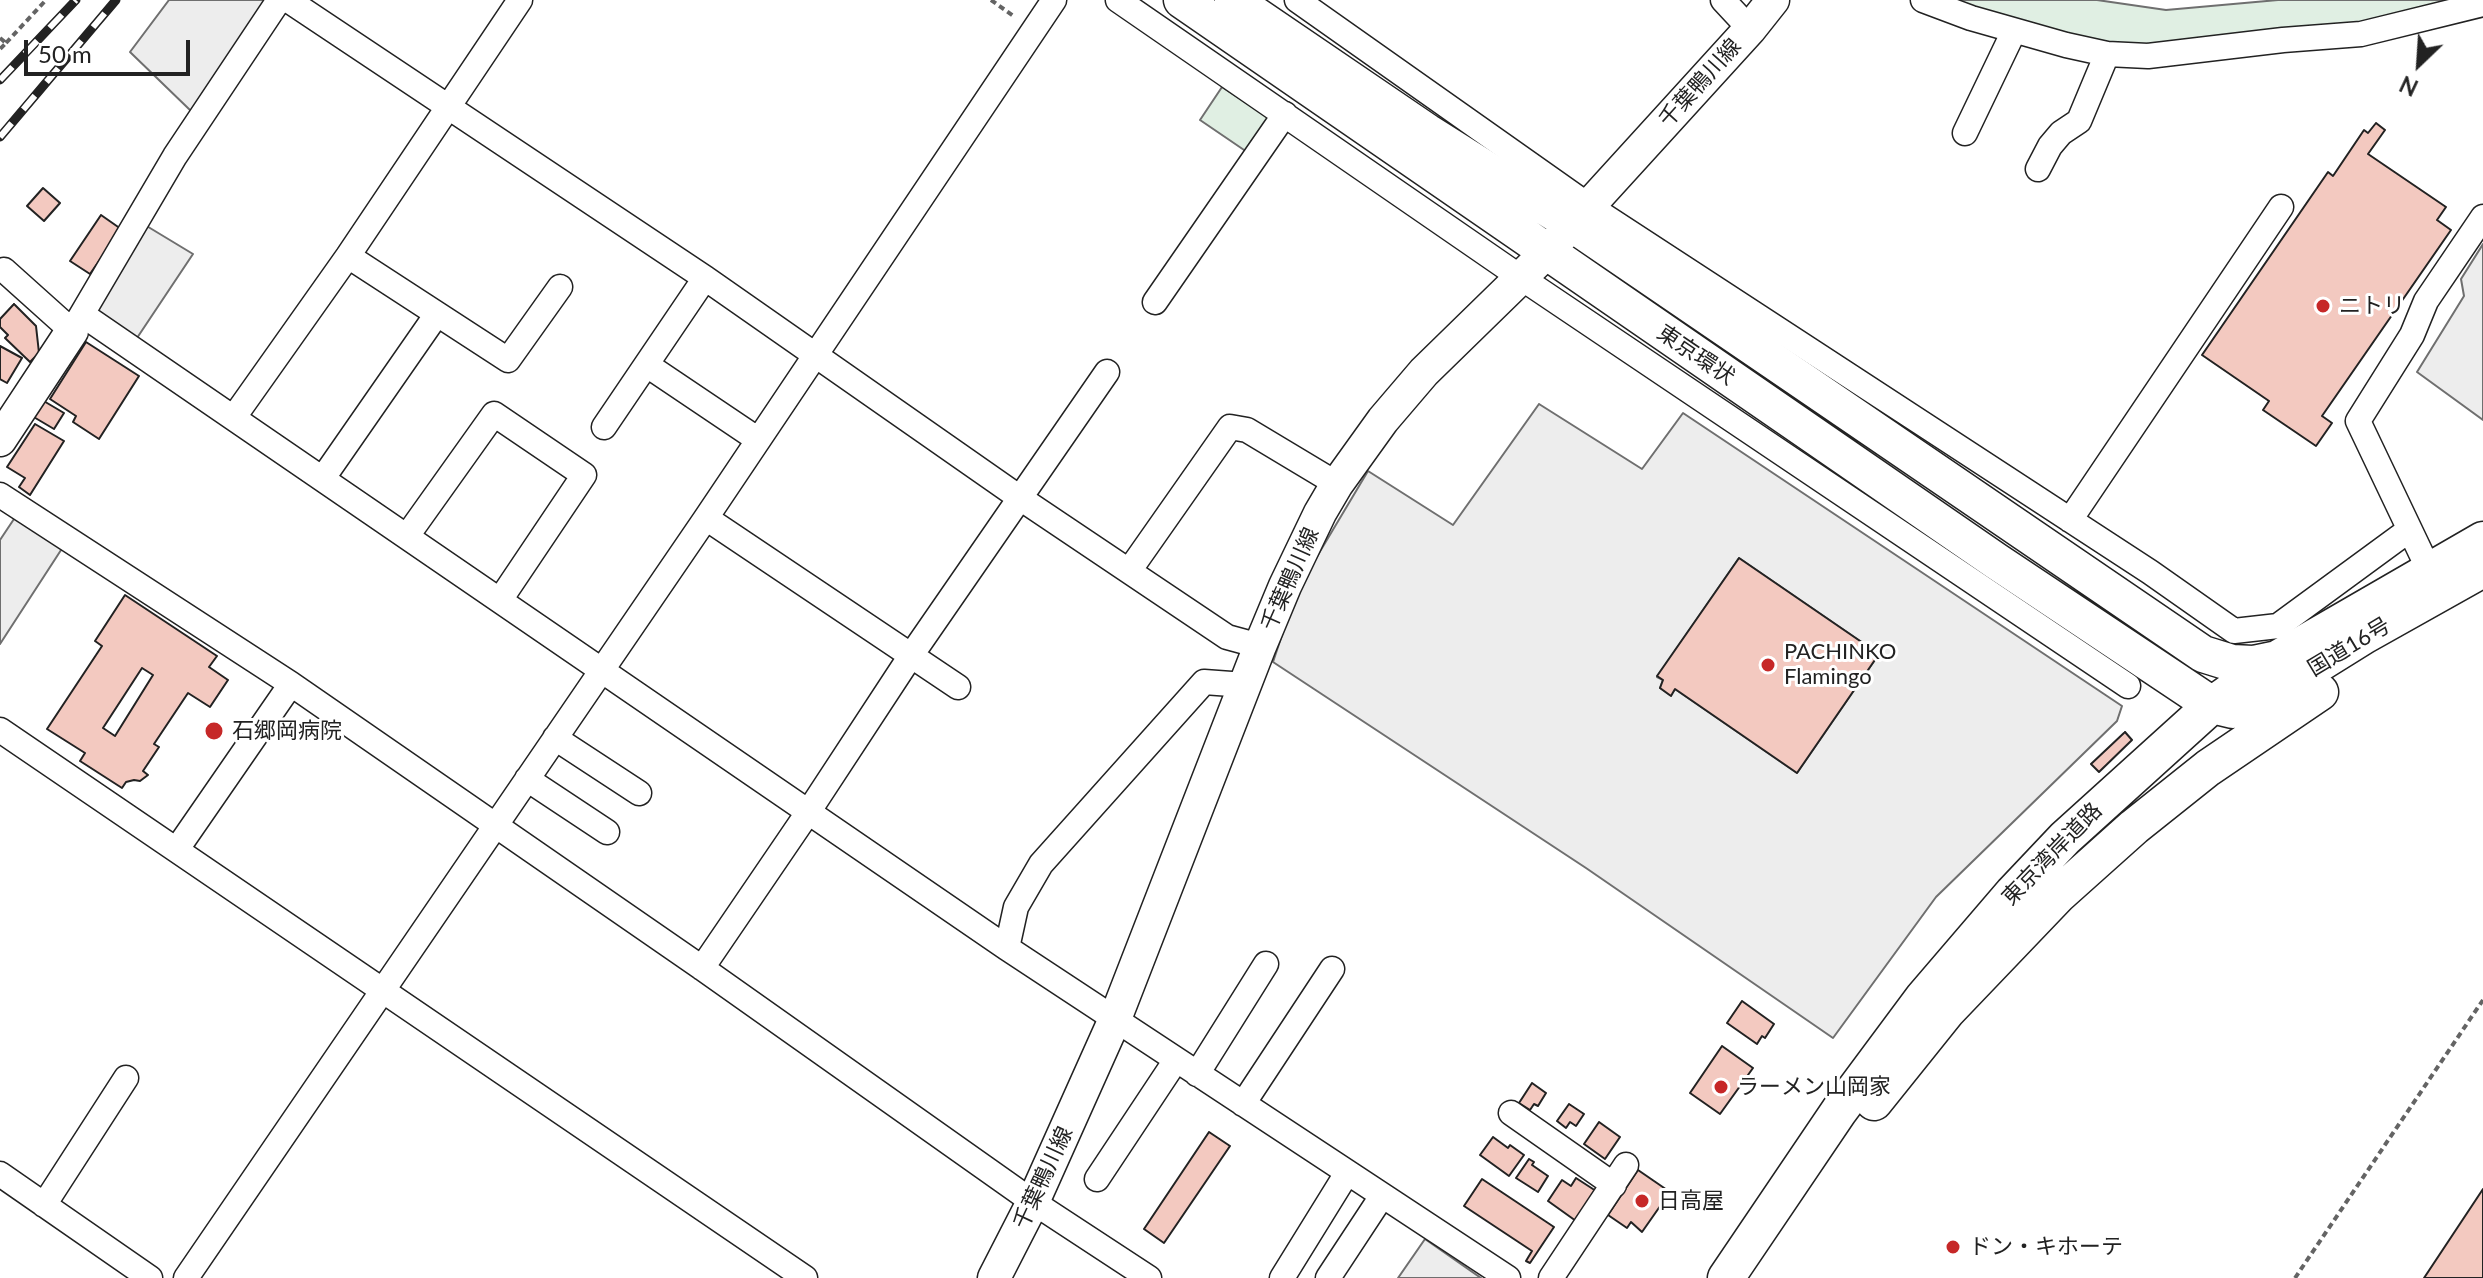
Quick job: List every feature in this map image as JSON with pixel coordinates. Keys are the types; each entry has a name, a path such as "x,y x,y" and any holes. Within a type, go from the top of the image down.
{"highway":[{"name":"東京環状","path":"1182,0 1533,265 2221,704"},
{"name":"東京環状","path":"1233,0 1276,12 1427,132 1580,214 1977,501 2203,654 2232,663 2253,664 2277,659"},
{"name":"東京環状","path":"1977,501 2066,582 2207,676 2219,688 2221,704"},
{"name":"東京湾岸道路","path":"1726,1278 1839,1111 1923,998 2065,838 2277,659 2483,540"},
{"name":"国道16号","path":"2221,704 2233,710 2251,706 2365,635 2483,569"},
{"name":"東京湾岸道路","path":"1755,1278 1872,1105 1947,1011 2058,895 2134,827 2220,760 2359,668 2483,596"},
{"path":"2220,760 2227,746 2229,731 2221,704"}],"main road":[{"name":"千葉鴨川線","path":"994,1278 1033,1202 1115,1019 1260,646 1308,537 1337,484 1383,420 1424,372 1533,265 1750,29 1773,0"},
{"path":"0,440 78,323"}],"street":[{"path":"78,323 175,156 279,0"},
{"path":"288,0 705,278 1020,498 1227,637 1260,646"},
{"path":"234,417 348,256 520,0"},
{"path":"186,1278 706,518 1054,0"},
{"path":"1118,0 1439,221 1533,265 1589,324 2128,686"},
{"path":"1297,0 1580,214 1648,245 2070,520 2234,631 2278,626 2409,530"},
{"path":"1723,0 1750,29"},
{"path":"1923,0 2014,31 2107,54 2148,56 2361,34 2483,4"},
{"path":"1965,133 2014,31"},
{"path":"2038,169 2061,133 2079,121 2107,54"},
{"path":"1155,302 1285,114"},
{"path":"2070,520 2281,207"},
{"path":"2429,570 2358,421 2412,335 2426,301 2483,217"},
{"path":"348,256 508,360 560,287"},
{"path":"4,270 78,323 234,417 1007,948 1508,1278"},
{"path":"604,427 705,278"},
{"path":"323,478 437,314"},
{"path":"647,365 757,439"},
{"path":"702,968 910,657 1107,372"},
{"path":"407,536 494,414 584,475 500,600"},
{"path":"1129,571 1230,427 1247,430 1337,484"},
{"path":"0,495 291,684 1033,1202 1149,1278"},
{"path":"706,518 958,687"},
{"path":"1007,948 1016,907 1041,864 1204,682 1245,685"},
{"path":"177,849 291,684"},
{"path":"0,730 805,1278"},
{"path":"555,738 639,793"},
{"path":"527,779 607,832"},
{"path":"1197,1074 1266,964"},
{"path":"1243,1104 1332,969"},
{"path":"1097,1179 1176,1060"},
{"path":"44,1205 126,1078"},
{"path":"1511,1113 1620,1175 1551,1278"},
{"path":"1282,1278 1347,1173"},
{"path":"0,1174 150,1278"},
{"path":"1328,1278 1382,1196"}],"path":[{"path":"0,49 46,0"},
{"path":"991,0 1021,21"},
{"path":"0,38 6,43"},
{"path":"2295,1278 2483,1000"}],"green space":[{"path":"1949,0 2097,0 2166,10 2278,0 2453,0 2348,27 2125,46 2082,42"},
{"path":"1222,87 1269,118 1247,152 1200,120"}],"shaded area":[{"path":"169,0 266,0 191,111 130,52"},
{"path":"145,225 193,254 133,344 92,308"},
{"path":"2483,244 2483,420 2417,372 2464,296 2461,279"},
{"path":"1539,404 1642,469 1683,413 2122,706 2117,721 1936,897 1833,1038 1586,868 1273,662 1297,590 1368,471 1453,525","holes":["1739,558 1879,654 1797,773 1675,689 1670,695 1660,688 1663,680 1657,677"]},
{"path":"16,516 63,547 0,644 0,540"},
{"path":"1425,1239 1481,1278 1398,1278"}],"building":[{"path":"2376,123 2385,130 2368,154 2446,207 2437,220 2451,230 2322,416 2332,423 2316,446 2263,410 2269,401 2202,355 2328,172 2333,176 2364,130 2368,133"},
{"path":"43,188 60,203 44,221 27,206"},
{"path":"101,215 121,229 90,274 70,261"},
{"path":"14,304 36,326 39,353 30,362 5,338 8,335 0,327 0,319"},
{"path":"86,342 139,376 99,439 73,422 76,416 50,399"},
{"path":"0,346 22,358 7,383 0,379"},
{"path":"42,400 64,413 54,429 32,416"},
{"path":"35,424 64,441 30,495 19,487 25,478 7,467"},
{"name":"PACHINKO Flamingo","path":"1739,558 1879,654 1797,773 1675,689 1671,696 1660,688 1663,680 1657,676"},
{"path":"125,595 217,656 209,667 228,680 210,707 188,693 154,744 159,747 143,771 148,775 140,781 126,782 122,788 80,761 85,753 47,729 102,646 95,641","holes":["142,668 153,675 115,736 103,728"]},
{"path":"2125,732 2132,740 2099,772 2091,764"},
{"path":"1742,1001 1774,1024 1757,1044 1727,1023"},
{"path":"1722,1046 1753,1068 1720,1114 1690,1093"},
{"path":"1532,1083 1546,1093 1538,1106 1534,1104 1530,1110 1519,1103"},
{"path":"1569,1104 1584,1114 1576,1126 1570,1122 1566,1128 1557,1121"},
{"path":"1599,1122 1620,1137 1605,1159 1584,1144"},
{"path":"1209,1132 1230,1146 1164,1243 1144,1229"},
{"path":"1493,1137 1524,1155 1509,1176 1480,1155"},
{"path":"1529,1159 1534,1162 1532,1165 1548,1176 1538,1192 1516,1178"},
{"path":"1638,1170 1670,1192 1642,1232 1631,1222 1627,1228 1608,1215"},
{"path":"1576,1178 1596,1191 1576,1221 1548,1201 1562,1180 1571,1186"},
{"path":"1482,1179 1554,1227 1530,1263 1526,1261 1532,1251 1464,1206"},
{"path":"2483,1189 2483,1278 2424,1278"}],"railway":[{"path":"0,80 76,0"},
{"path":"0,137 116,0"}],"place":[{"name":"ニトリ","path":"2323,306"},
{"name":"PACHINKO Flamingo","path":"1768,665"},
{"name":"石郷岡病院","path":"214,731"},
{"name":"ラーメン山岡家","path":"1721,1087"},
{"name":"日高屋","path":"1642,1201"},
{"name":"ドン・キホーテ","path":"1953,1247"}]}
